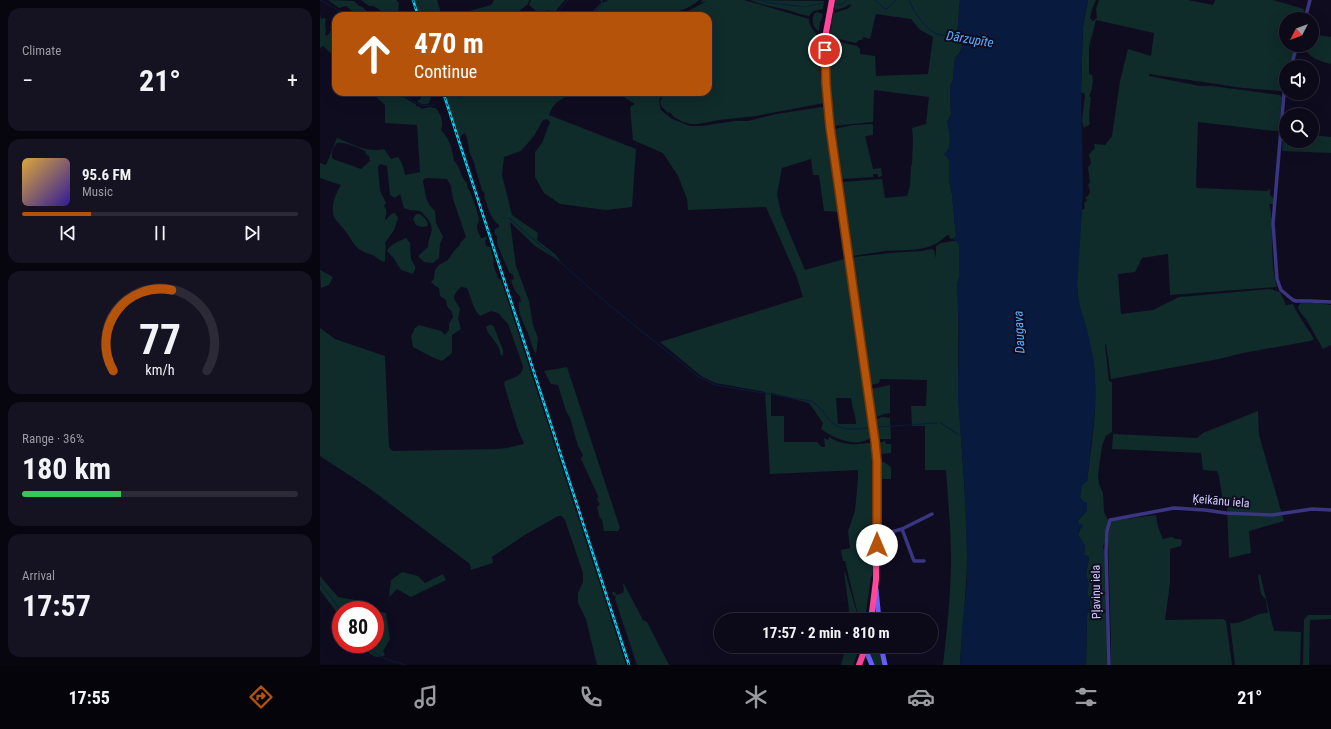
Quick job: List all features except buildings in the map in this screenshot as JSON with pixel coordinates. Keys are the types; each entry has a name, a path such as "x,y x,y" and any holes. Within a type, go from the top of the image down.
{"highway":[{"path":"832,0 825,38 826,84 830,127 876,448 877,536 876,586 873,613"},
{"path":"859,665 864,653"}],"main road":[{"path":"876,586 878,613"},
{"path":"868,653 872,665"},
{"path":"882,653 885,665"}],"street":[{"path":"1307,12 1310,0"},
{"path":"1284,100 1274,223 1277,279 1281,290 1293,300 1331,302"},
{"name":"Ķeikānu iela","path":"1110,520 1174,508 1226,513 1272,515 1312,509 1331,510"},
{"path":"877,536 902,529 932,514"},
{"name":"Pļaviņu iela","path":"1109,665 1106,551 1107,531 1110,520"},
{"path":"902,529 914,561 924,561"}],"green space":[{"path":"328,0 354,1 368,12 353,12 346,6 339,8"},
{"path":"361,0 396,0 399,3 398,12 380,12 380,10 373,6 369,6"},
{"path":"414,0 437,0 441,12 418,12"},
{"path":"494,0 529,0 528,4 518,12 466,12 491,5"},
{"path":"531,0 565,0 555,12 548,10 546,12 537,12 529,5"},
{"path":"608,0 699,0 687,8 674,12 592,12 602,2 606,2"},
{"path":"703,0 744,0 809,19 810,25 818,37 818,57 824,103 756,116 698,124 683,122 674,117 670,112 668,113 662,107 660,102 663,96 712,96 712,12 686,12 707,1 700,3"},
{"path":"750,0 824,1 824,4 823,9 813,11 809,16"},
{"path":"836,0 960,0 957,37 963,44 960,52 955,58 953,79 950,87 951,114 947,122 950,135 950,144 947,152 944,154 949,161 949,180 952,194 956,236 953,239 947,235 934,245 919,249 886,251 852,256 841,183 882,179 885,198 907,196 910,186 912,164 912,128 926,124 929,97 874,90 873,122 833,126 828,55 829,41 832,40 857,46 860,49 860,54 875,56 876,76 928,74 933,37 920,30 911,19 876,14 870,39 863,37 862,40 859,40 856,43 830,37 833,14 851,6 850,4 836,10 834,7"},
{"path":"1088,0 1096,0 1090,18 1093,21 1097,18 1096,9 1099,0 1188,0 1213,5 1215,0 1273,0 1304,9 1303,12 1279,12 1279,52 1294,52 1292,60 1279,60 1279,91 1243,88 1149,74 1149,76 1200,86 1212,86 1279,95 1279,100 1282,100 1281,108 1279,108 1279,130 1275,131 1198,122 1196,186 1197,188 1268,191 1270,189 1270,195 1273,198 1273,204 1269,204 1272,218 1273,262 1277,287 1170,295 1168,254 1142,258 1135,272 1118,274 1121,314 1153,310 1179,297 1270,289 1280,292 1286,305 1293,304 1314,339 1219,359 1111,379 1106,344 1105,345 1109,381 1112,382 1112,432 1106,436 1102,446 1098,475 1099,484 1103,493 1104,512 1108,520 1105,542 1103,546 1105,556 1108,665 1086,665 1087,615 1090,605 1087,594 1089,585 1086,574 1089,557 1084,555 1085,546 1078,535 1082,524 1079,525 1078,521 1087,510 1080,497 1082,485 1087,481 1093,431 1095,371 1078,296 1077,259 1082,210 1085,208 1084,203 1087,200 1085,197 1088,196 1090,192 1088,184 1090,183 1088,167 1091,164 1089,154 1095,148 1094,144 1105,145 1112,136 1120,81 1128,49 1151,56 1154,33 1096,20 1089,47 1089,74 1092,75 1093,80 1089,96 1091,98 1089,114 1090,124 1084,128 1082,121 1085,95 1084,93 1081,93 1083,27"},
{"path":"817,12 823,14 820,21 819,31 815,28 813,21 813,16"},
{"path":"320,14 321,19 326,19 325,34 327,36 332,25 332,54 323,46 320,48"},
{"path":"1319,35 1331,37 1331,64 1322,62 1307,52 1319,52"},
{"path":"375,96 402,96 416,104 416,106 420,107 421,109 429,107 436,108 441,116 441,130 447,137 454,161 467,183 467,187 476,208 479,220 477,226 478,232 481,238 486,236 486,246 490,247 494,261 493,264 498,278 501,280 626,665 597,665 586,619 578,603 578,593 583,582 583,573 565,520 562,516 558,516 523,536 492,557 493,563 471,570 470,564 369,488 320,456 320,328 335,339 385,356 389,447 393,451 497,449 524,444 517,427 504,384 505,381 514,378 519,374 523,369 523,366 508,324 498,313 491,311 480,316 474,306 467,288 461,287 454,296 460,309 458,319 461,329 452,335 452,353 442,361 413,347 411,336 414,329 419,325 441,331 445,335 449,330 449,324 453,317 452,312 447,306 446,300 440,296 439,288 431,282 434,279 435,270 439,265 448,260 466,237 453,199 451,186 447,179 427,178 423,181 426,198 430,206 435,211 436,223 443,237 440,244 439,258 433,263 424,262 419,257 419,255 428,247 432,229 430,222 420,211 404,208 400,194 395,198 390,195 387,166 380,164 378,167 380,191 386,203 384,206 386,211 385,219 386,220 391,214 395,213 398,218 394,230 385,243 385,262 357,248 334,217 334,201 341,185 320,178 320,163 326,165 337,138 365,149 384,149 391,159 398,157 403,166 405,175 420,172 417,125 385,123 385,105","holes":["337,143 344,143 365,151 369,156 370,161 361,169 333,159 332,153"]},
{"path":"420,96 429,96 431,98 429,103 426,104 417,101 421,99"},
{"path":"445,96 568,96 561,99 554,105 549,115 636,149 632,207 606,210 560,204 544,193 535,177 535,152 542,143 550,122 547,119 543,120 534,136 521,151 504,157 502,175 512,215 538,233 537,240 555,254 561,262 535,246 510,222 516,266 529,301 533,325 538,338 536,354 520,315 520,296 515,291 511,280 514,279 513,275 509,272 497,244 497,236 494,233 495,229 499,227 499,225 493,219 484,197 485,194 482,190 465,133 459,137"},
{"path":"622,96 661,96 659,101 661,110 672,119 690,126 748,121 776,114 822,107 825,110 839,212 824,211 819,175 813,175 811,159 782,168 777,194 781,213 805,270 844,259 838,215 839,216 872,436 860,442 839,439 821,429 823,423 809,403 771,393 771,416 784,416 784,442 817,442 822,447 825,447 824,438 828,440 829,437 847,444 872,444 874,462 874,562 866,613 858,613 841,550 850,548 848,531 855,511 858,470 770,474 765,392 715,383 701,376 660,342 803,297 796,275 766,207 688,210 687,199 678,176 663,153 633,140 630,107 635,104","holes":["836,398 851,398 856,424 838,424"]},
{"path":"872,124 873,135 865,136 873,169 881,168 882,176 878,177 878,174 873,174 873,177 841,179 834,129 853,125"},
{"path":"1319,136 1331,137 1331,153 1282,151 1282,148 1319,148"},
{"path":"416,214 423,216 427,221 428,226 422,227 416,225 413,219"},
{"path":"406,238 410,243 411,259 415,266 413,274 401,270 393,257 387,251 393,245"},
{"path":"957,241 959,244 959,277 957,285 958,386 967,534 967,567 960,665 943,665 951,572 946,470 925,470 925,426 912,426 911,406 926,406 927,380 880,379 879,383 872,385 870,384 852,259 855,257 931,249 934,250 936,258 936,246 941,243"},
{"path":"320,270 333,277 329,285 321,288"},
{"path":"1301,303 1331,305 1331,345 1323,349 1298,308"},
{"path":"489,325 494,327 503,350 503,356 500,354 498,346 487,330 486,327"},
{"path":"567,367 620,528 618,531 604,531 597,507 600,504 597,500 598,496 581,459 583,455 578,446 558,385 551,384 544,371"},
{"path":"890,385 890,413 876,417 871,389"},
{"path":"1258,411 1259,435 1284,521 1249,531 1251,553 1229,558 1227,503 1223,502 1217,471 1203,470 1201,453 1112,449 1114,434 1197,438 1203,433"},
{"path":"882,417 890,418 891,439 879,439 875,420"},
{"path":"885,441 886,444 891,444 891,453 880,454 879,443"},
{"path":"882,462 891,467 891,479 880,479 880,464"},
{"path":"1156,515 1158,527 1163,539 1172,537 1182,541 1181,546 1170,549 1170,583 1165,620 1223,619 1226,621 1232,665 1111,665 1108,540 1111,521"},
{"path":"844,571 857,613 849,613"},
{"path":"402,572 418,576 425,583 443,574 446,580 411,597 397,589 389,597 391,580"},
{"path":"1260,574 1274,631 1301,632 1300,665 1235,665 1230,623 1240,622 1258,614 1268,613 1266,600 1261,594 1258,576"},
{"path":"320,576 338,597 356,601 332,601 332,606 320,590"},
{"path":"623,584 643,620 647,622 669,665 637,665 615,599 616,596 613,595 612,592 617,595 623,593"},
{"path":"384,613 386,613 390,639 384,649"},
{"path":"1308,615 1331,615 1331,619 1310,620 1309,665 1303,665 1304,620"},
{"path":"370,653 384,653 385,655 378,657"},
{"path":"844,653 857,653 853,665 841,665"},
{"path":"871,653 880,653 882,665 875,665"}],"water":[{"name":"Daugava","path":"960,0 1088,0 1083,27 1081,89 1083,191 1077,290 1094,362 1095,380 1095,409 1087,481 1082,485 1080,497 1087,503 1087,510 1078,521 1079,525 1082,524 1083,527 1079,530 1078,535 1085,546 1084,555 1089,557 1086,574 1089,585 1087,594 1090,605 1087,615 1086,665 960,665 967,582 967,552 964,477 958,400 959,333 957,285 959,277 959,244 953,239 956,236 952,194 949,180 949,161 944,154 947,152 950,142 947,122 951,114 950,87 953,79 955,58 960,52 963,44 962,41 957,39"}],"waterway":[{"name":"Dārzupīte","path":"320,0 341,12"},
{"path":"558,12 568,0"},
{"name":"Dārzupīte","path":"595,12 606,0"},
{"name":"Dārzupīte","path":"761,0 765,2 804,7 824,3"},
{"name":"Dārzupīte","path":"837,4 841,5 847,0"},
{"name":"Dārzupīte","path":"875,0 885,9 896,0"},
{"name":"Dārzupīte","path":"909,0 920,20 932,31 938,34 953,34 958,37"},
{"name":"Dārzupīte","path":"404,96 420,104 435,105"},
{"name":"Dārzupīte","path":"458,98 463,96"},
{"path":"509,218 614,309 699,377 715,385 811,401 822,410 831,422 840,427 856,429 868,428"},
{"path":"879,427 937,423"},
{"path":"941,423 959,435"},
{"path":"320,583 334,601"},
{"path":"376,653 389,660 405,665"}],"railway":[{"path":"413,0 417,12"},
{"path":"444,96 629,665"}],"route":[{"path":"825,50 826,84 830,127 875,441 877,461 877,545"}]}
